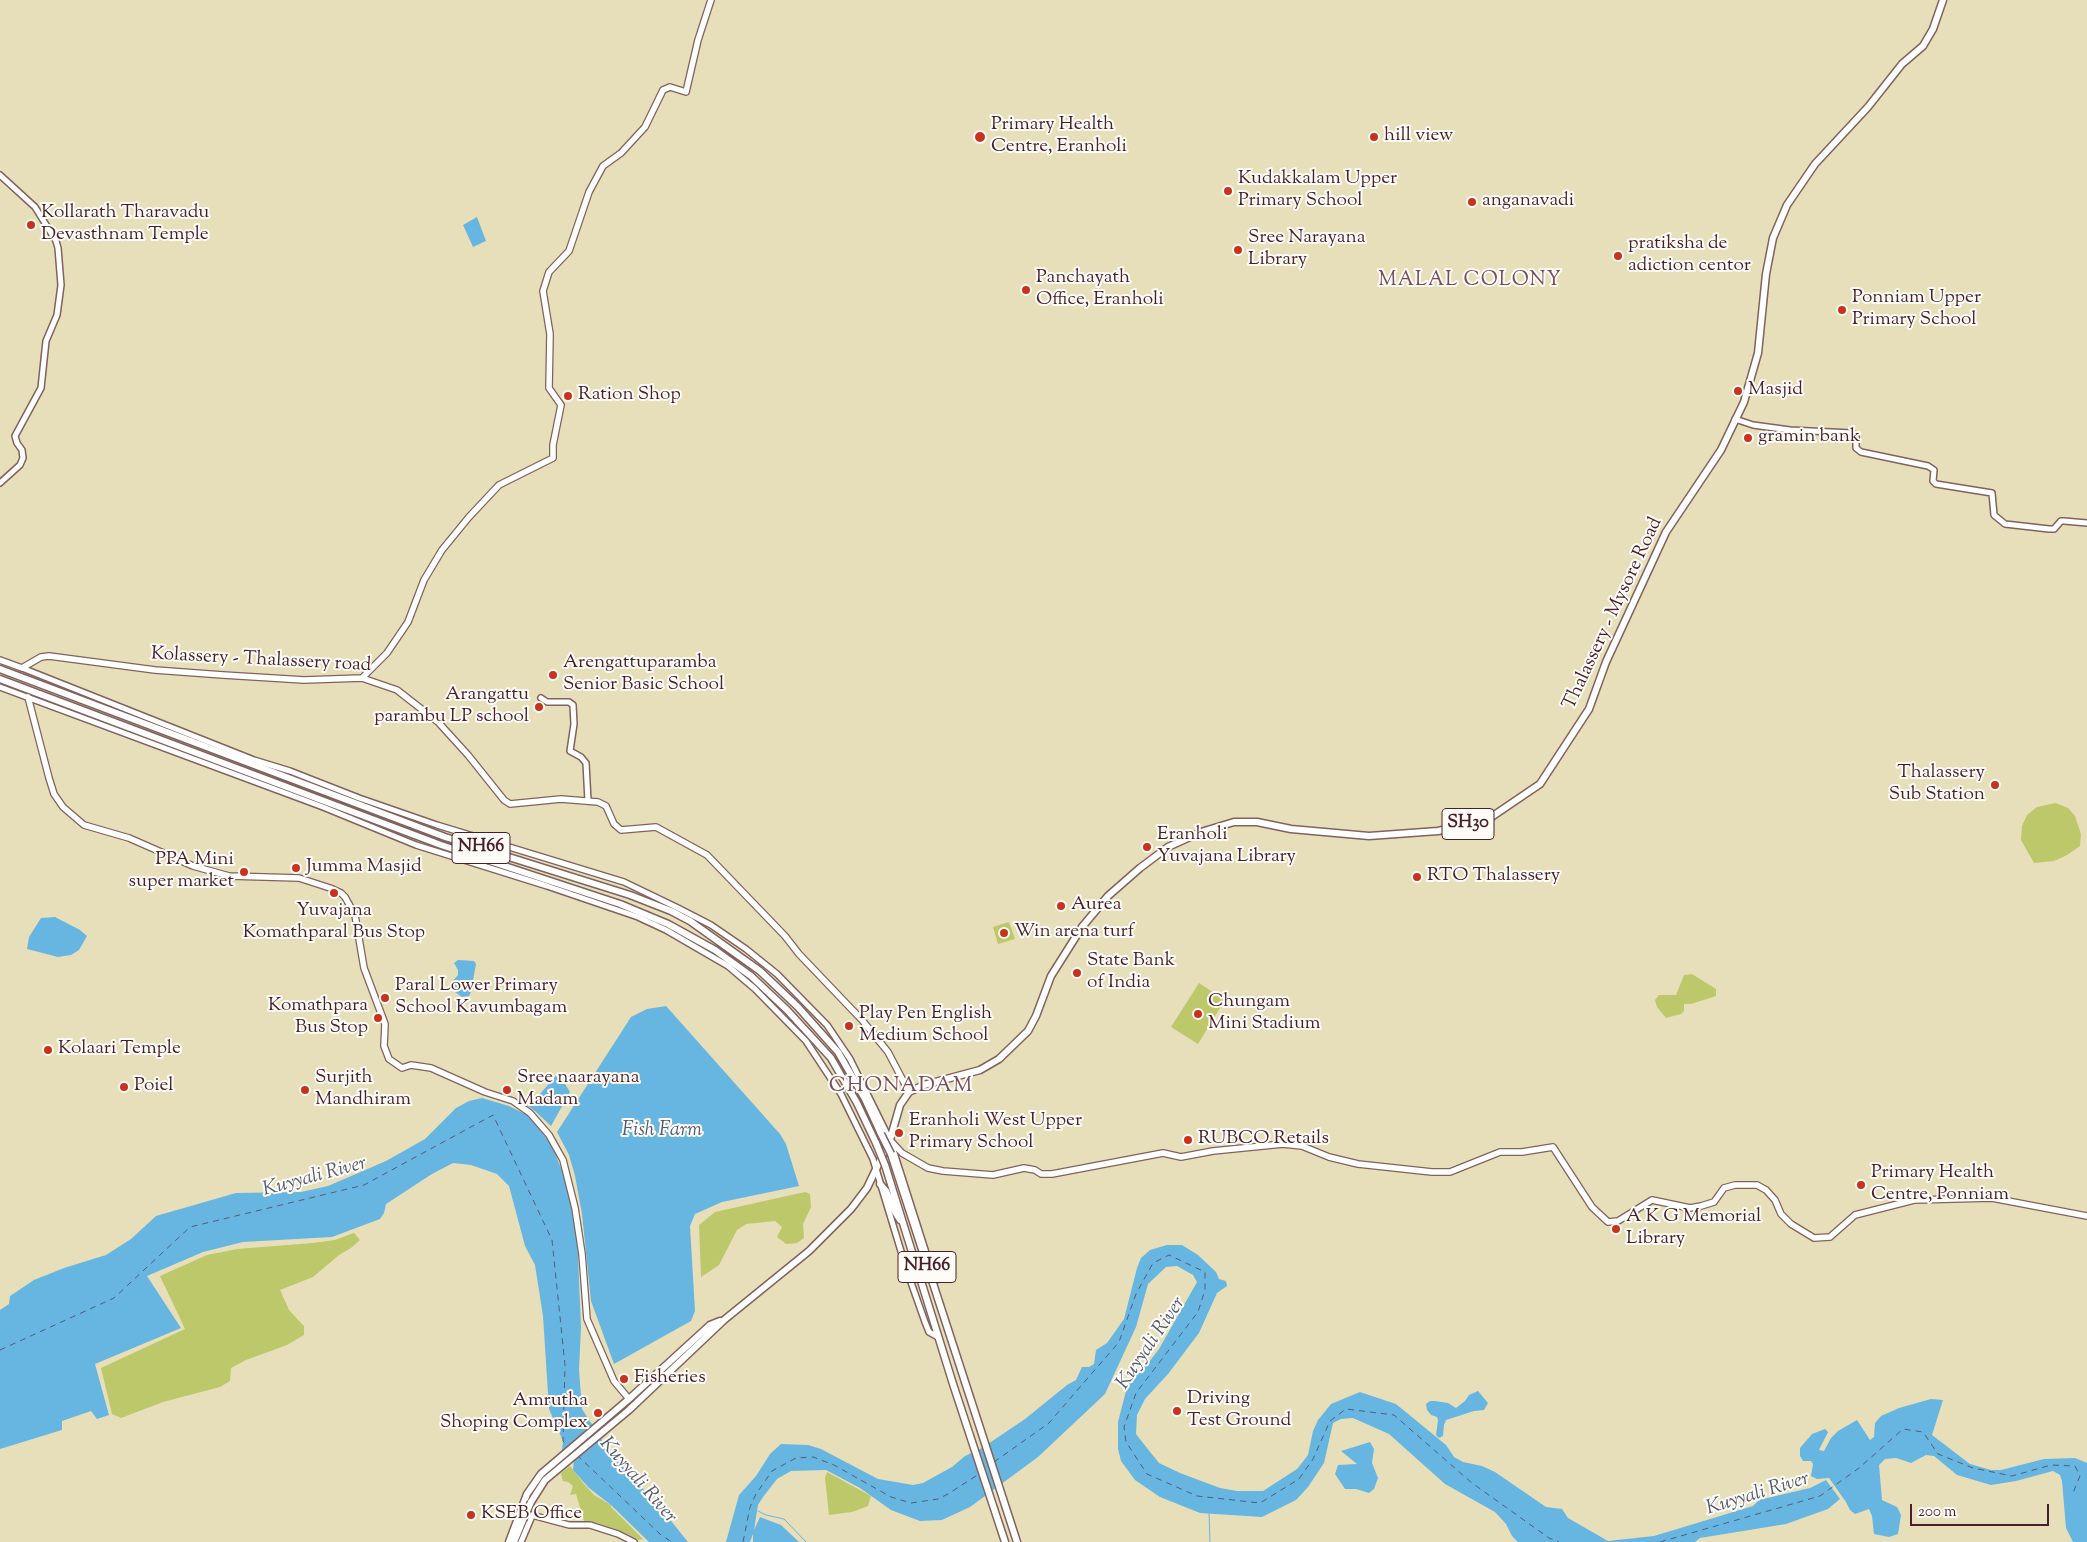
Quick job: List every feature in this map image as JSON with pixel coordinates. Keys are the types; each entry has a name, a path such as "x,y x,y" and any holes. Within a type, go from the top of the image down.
{"main road":[{"path":"362,678 388,653 408,622 424,580 442,550 469,517 499,485 554,458 553,445 562,405 549,388 550,334 543,291 549,272 570,251 589,192 603,166 621,153 645,127 663,90 670,87 686,92 698,40 711,0"},
{"name":"Thalassery - Mysore Road","path":"909,1092 924,1085 980,1070 999,1059 1012,1047 1028,1031 1036,1016 1051,976 1082,927 1108,896 1168,847 1201,832 1234,822 1257,822 1311,831 1368,836 1438,831 1487,820 1540,784 1589,709 1606,662 1666,532 1721,450 1744,402 1758,353 1766,274 1774,238 1787,205 1815,164 1868,107 1902,64 1923,46 1933,29 1942,0"},
{"name":"Kolassery - Thalassery road","path":"22,668 45,656 155,670 223,675 304,680 362,678 397,690 438,722 468,755 504,800 510,804 561,799 588,800 606,806 614,824 621,830 656,827 707,855 862,1020 888,1052 909,1092"},
{"path":"0,660 22,668"},
{"name":"NH66","path":"0,669 436,834 630,895 671,911 690,921 760,970 838,1052 865,1098 891,1154 1017,1542"},
{"name":"NH66","path":"0,679 441,845 620,904 668,924 715,950 751,976 831,1058 857,1103 876,1143 1005,1542"},
{"path":"28,697 54,794 63,807 84,825 129,838 209,871 229,876 299,878 321,884 341,893 355,915 364,968 385,1024 384,1046 389,1059 402,1068 411,1065 430,1068 485,1092 513,1101 530,1113 545,1130 564,1160 575,1208 581,1247 587,1319 611,1376 629,1400"},
{"path":"514,1542 531,1502 545,1480 618,1420 724,1320 809,1251 851,1209 867,1188 876,1170 890,1140 900,1105 909,1092"},
{"path":"890,1140 902,1153 928,1168 993,1175 1024,1168 1035,1170 1041,1174 1052,1174 1163,1153 1181,1157 1212,1151 1283,1144 1302,1146 1329,1157 1358,1164 1383,1168 1450,1172 1500,1152 1522,1152 1553,1147 1592,1207 1608,1222 1618,1221 1652,1200 1690,1208 1714,1202 1724,1188 1735,1185 1757,1185 1770,1195 1781,1214 1791,1224 1814,1238 1823,1239 1830,1236 1855,1215 1914,1200 1992,1198 2087,1216"},
{"path":"901,1172 905,1199"},
{"path":"880,1184 886,1191 895,1212 903,1223"},
{"path":"509,1542 529,1490 542,1474 629,1400 710,1325 724,1320"}],"street":[{"path":"0,175 35,207 56,241 61,285 57,315 46,341 41,388 15,436 22,450 23,458 20,465 0,482"},
{"path":"1736,419 1753,425 1790,430 1852,433 1856,436 1856,448 1861,452 1928,466 1934,470 1933,481 1936,484 1992,494 1994,515 2005,524 2054,529 2061,521 2087,523"},
{"path":"22,668 254,760 298,774 436,825 624,882 694,916 746,949 777,974 827,1025 850,1059 890,1140 940,1295 946,1327"},
{"path":"0,687 323,807 416,844 547,886 638,918 695,946 728,966 755,989 806,1041 841,1094 873,1159 925,1322 929,1332 938,1337"},
{"path":"541,698 547,702 569,702 573,705 574,724 570,751 581,756 586,763 588,800"},
{"path":"520,1512 569,1525 590,1525 618,1534 634,1542"},
{"path":"521,1542 532,1516"}],"green space":[{"path":"2056,803 2068,808 2075,816 2081,834 2080,846 2054,861 2034,863 2021,840 2022,826 2027,815 2037,807"},
{"name":"Win arena turf","path":"1009,922 1015,939 998,944 993,927"},
{"path":"1692,974 1716,989 1716,996 1691,1004 1684,1004 1684,1011 1681,1014 1666,1018 1657,1007 1655,1000 1659,995 1676,995 1684,975"},
{"name":"Chungam Mini Stadium","path":"1199,983 1225,1000 1198,1044 1171,1027"},
{"path":"805,1192 810,1194 811,1207 803,1224 804,1238 797,1243 786,1244 777,1237 782,1227 775,1221 746,1224 737,1230 719,1265 701,1277 699,1225 715,1212"},
{"path":"354,1233 360,1240 351,1248 339,1255 313,1277 280,1290 289,1310 304,1326 304,1335 287,1345 246,1360 231,1368 230,1381 220,1387 163,1402 121,1418 112,1414 101,1368 185,1329 160,1276 207,1255 237,1249 335,1240"},
{"path":"570,1466 594,1495 611,1505 643,1539 639,1540 598,1523 584,1521 576,1494 570,1495 573,1486 563,1481 562,1478 561,1473"},
{"path":"827,1472 871,1496 868,1506 852,1512 829,1515 825,1478"}],"water":[{"path":"477,217 486,241 473,247 463,225"},
{"path":"55,917 80,930 87,936 79,950 71,955 58,957 27,949 29,937 41,918"},
{"path":"458,960 474,961 476,964 469,996 462,997 452,990 450,984 458,975 458,970 454,963"},
{"name":"Fish Farm","path":"666,1006 780,1134 786,1144 799,1186 722,1202 695,1214 690,1226 695,1311 691,1321 614,1364 591,1301 582,1214 575,1176 569,1155 557,1132 631,1017 647,1009"},
{"path":"558,1073 570,1092 551,1126 524,1103 540,1094"},
{"path":"482,1098 509,1106 531,1117 552,1146 567,1183 577,1233 581,1327 579,1370 582,1409 611,1454 659,1506 688,1542 649,1542 611,1505 589,1488 573,1470 574,1460 562,1450 563,1441 549,1409 543,1316 535,1265 525,1246 509,1186 497,1174 471,1165 453,1163 432,1174 386,1204 380,1219 332,1237 243,1242 203,1252 147,1276 181,1328 95,1364 109,1415 97,1419 91,1411 62,1421 62,1430 0,1449 0,1310 9,1304 10,1296 34,1280 106,1255 131,1239 156,1216 236,1193 301,1192 328,1186 386,1161 425,1139 456,1108 469,1101"},
{"path":"1167,1245 1182,1245 1198,1255 1216,1272 1219,1279 1226,1281 1227,1286 1217,1293 1199,1333 1168,1374 1145,1399 1137,1415 1136,1434 1159,1463 1180,1473 1220,1488 1237,1491 1263,1491 1297,1469 1308,1455 1313,1431 1318,1420 1331,1404 1360,1392 1396,1404 1446,1445 1454,1457 1463,1462 1482,1466 1495,1472 1546,1507 1562,1509 1568,1518 1608,1541 1654,1536 1753,1506 1759,1500 1810,1488 1826,1480 1840,1499 1828,1509 1786,1524 1700,1538 1695,1542 1518,1542 1495,1512 1445,1484 1389,1434 1353,1418 1341,1419 1333,1423 1324,1463 1308,1487 1296,1500 1262,1517 1200,1513 1160,1497 1135,1480 1121,1461 1118,1449 1118,1422 1126,1391 1132,1377 1149,1362 1159,1349 1197,1282 1193,1275 1177,1266 1166,1267 1148,1284 1136,1327 1105,1394 1038,1457 970,1507 942,1520 920,1521 891,1510 860,1488 826,1470 791,1471 777,1479 763,1497 758,1505 754,1530 760,1517 781,1525 799,1542 753,1542 753,1534 750,1542 726,1542 739,1495 756,1476 770,1454 781,1444 808,1445 821,1449 878,1479 913,1485 923,1483 952,1467 965,1456 982,1448 1025,1419 1076,1380 1082,1367 1089,1367 1094,1364 1096,1350 1107,1343 1124,1319 1141,1258 1150,1250"},
{"path":"1478,1391 1488,1403 1484,1410 1474,1411 1446,1420 1443,1436 1439,1438 1436,1435 1437,1417 1431,1415 1427,1410 1426,1404 1430,1401 1435,1401 1448,1403 1456,1408 1469,1395"},
{"path":"1931,1399 1943,1400 1932,1435 1970,1464 1991,1470 2001,1470 2044,1459 2075,1458 2087,1463 2087,1542 2073,1542 2066,1528 2062,1481 2060,1475 2053,1471 2016,1481 1991,1485 1957,1475 1934,1456 1926,1455 1911,1463 1896,1458 1885,1459 1879,1465 1882,1500 1897,1507 1901,1515 1898,1534 1889,1537 1874,1534 1872,1516 1869,1509 1855,1514 1850,1510 1829,1478 1817,1479 1811,1476 1813,1464 1811,1461 1803,1461 1800,1456 1800,1448 1812,1434 1825,1429 1828,1432 1819,1450 1824,1451 1831,1438 1838,1431 1857,1420 1870,1440 1874,1437 1875,1423 1881,1416 1899,1408"},
{"path":"1370,1442 1374,1449 1372,1463 1378,1478 1374,1489 1369,1493 1356,1489 1345,1489 1335,1474 1338,1465 1357,1464 1341,1451"}],"waterway":[{"path":"758,1511 784,1519 806,1542"},
{"path":"1209,1513 1210,1542"}],"ferry route":[{"path":"0,1350 114,1298 190,1227 364,1185 493,1115 552,1240 565,1365 563,1441 569,1447"},
{"path":"994,1462 1049,1423 1119,1342 1136,1294 1153,1263 1169,1255 1205,1272 1205,1290 1198,1312 1136,1393 1124,1427 1126,1442 1147,1474 1197,1496 1260,1503 1299,1479 1313,1459 1330,1421 1346,1409 1394,1415 1472,1483 1549,1538 1559,1542"},
{"path":"1660,1542 1820,1496 1859,1468 1903,1429 1923,1432 1938,1454 1973,1468 2012,1476 2051,1465 2075,1466 2080,1476 2073,1493"},
{"path":"577,1455 661,1535 672,1542"},
{"path":"743,1542 750,1507 756,1494 772,1471 796,1458 813,1457 834,1465 891,1497 911,1503 938,1499 979,1474"}],"place":[{"name":"Primary Health Centre, Eranholi","path":"980,137"},
{"name":"hill view","path":"1374,137"},
{"name":"Kudakkalam Upper Primary School","path":"1228,191"},
{"name":"anganavadi","path":"1472,202"},
{"name":"Kollarath Tharavadu Devasthnam Temple","path":"31,225"},
{"name":"Sree Narayana Library","path":"1238,250"},
{"name":"pratiksha de adiction centor","path":"1618,256"},
{"name":"Panchayath Office, Eranholi","path":"1026,290"},
{"name":"Ponniam Upper Primary School","path":"1842,310"},
{"name":"Masjid","path":"1738,391"},
{"name":"Ration Shop","path":"568,396"},
{"name":"gramin bank","path":"1748,438"},
{"name":"Arengattuparamba Senior Basic School","path":"553,675"},
{"name":"Arangattu parambu LP school","path":"539,707"},
{"name":"Thalassery Sub Station","path":"1995,785"},
{"name":"Eranholi Yuvajana Library","path":"1147,847"},
{"name":"Jumma Masjid","path":"296,868"},
{"name":"PPA Mini super market","path":"244,872"},
{"name":"RTO Thalassery","path":"1417,877"},
{"name":"Yuvajana Komathparal Bus Stop","path":"334,893"},
{"name":"Aurea","path":"1061,906"},
{"name":"Win arena turf","path":"1004,933"},
{"name":"State Bank of India","path":"1077,973"},
{"name":"Paral Lower Primary School Kavumbagam","path":"385,998"},
{"name":"Chungam Mini Stadium","path":"1198,1014"},
{"name":"Komathpara Bus Stop","path":"378,1018"},
{"name":"Play Pen English Medium School","path":"849,1026"},
{"name":"Kolaari Temple","path":"48,1050"},
{"name":"Poiel","path":"124,1087"},
{"name":"Surjith Mandhiram","path":"305,1090"},
{"name":"Sree naarayana Madam","path":"507,1090"},
{"name":"Eranholi West Upper Primary School","path":"899,1133"},
{"name":"RUBCO Retails","path":"1188,1140"},
{"name":"Primary Health Centre, Ponniam","path":"1861,1185"},
{"name":"A K G Memorial Library","path":"1616,1229"},
{"name":"Fisheries","path":"624,1379"},
{"name":"Driving Test Ground","path":"1177,1411"},
{"name":"Amrutha Shoping Complex","path":"598,1413"},
{"name":"KSEB Office","path":"471,1515"}],"district":[{"name":"MALAL COLONY","path":"1470,282"},
{"name":"CHONADAM","path":"901,1087"}],"water label":[{"name":"Kuyyali River","path":"315,1178"},
{"name":"Kuyyali River","path":"1152,1344"},
{"name":"Kuyyali River","path":"637,1481"},
{"name":"Kuyyali River","path":"1758,1495"}]}
